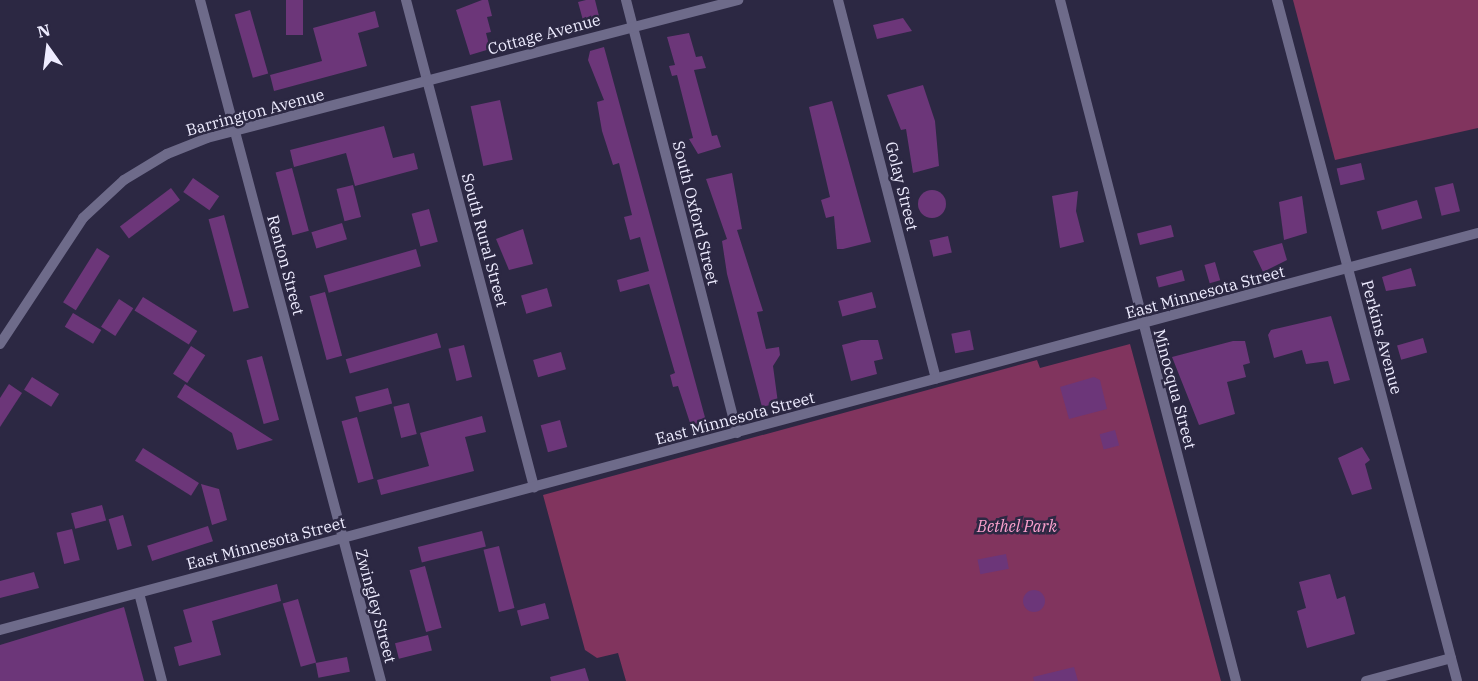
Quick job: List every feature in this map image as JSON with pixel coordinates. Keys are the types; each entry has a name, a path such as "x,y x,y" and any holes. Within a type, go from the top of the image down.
{"street":[{"name":"Renton Street","path":"200,0 342,538"},
{"name":"South Rural Street","path":"406,0 534,487"},
{"name":"South Oxford Street","path":"626,0 737,433"},
{"name":"Cottage Avenue","path":"428,81 738,0"},
{"name":"Golay Street","path":"838,0 936,379"},
{"name":"Minocqua Street","path":"1060,0 1236,681"},
{"name":"Perkins Avenue","path":"1277,0 1457,681"},
{"name":"Barrington Avenue","path":"0,344 71,232 110,192 167,154 235,131 428,81"},
{"name":"East Minnesota Street","path":"0,630 1478,233"},
{"name":"Zwingley Street","path":"342,538 381,681"},
{"path":"139,593 162,681"},
{"path":"1366,681 1451,658"}],"green space":[{"path":"1293,0 1478,0 1478,128 1335,160"},
{"name":"Bethel Park","path":"1130,344 1221,681 626,681 618,653 597,658 585,650 543,495 1037,360 1040,368"}],"building":[{"path":"286,0 303,0 303,35 286,35"},
{"path":"488,0 492,16 487,17 491,32 486,33 490,49 470,55 456,10"},
{"path":"595,0 600,20 584,24 578,2"},
{"path":"250,10 268,73 253,78 235,14"},
{"path":"375,11 379,27 358,33 367,66 274,91 270,75 322,61 313,28"},
{"path":"903,18 912,31 877,39 873,25"},
{"path":"689,33 696,57 702,56 706,68 694,70 712,136 717,135 721,147 698,154 689,139 693,138 677,75 672,76 669,66 675,65 667,37"},
{"path":"604,47 706,421 691,426 678,386 673,387 670,375 675,373 649,284 620,292 617,280 649,271 640,237 630,240 624,217 632,215 619,163 613,165 602,131 597,102 604,100 588,60 590,51"},
{"path":"923,85 935,121 939,166 913,173 906,129 901,130 887,95"},
{"path":"500,100 513,160 483,166 471,106"},
{"path":"832,101 871,242 843,249 837,249 834,216 826,218 821,200 830,197 809,107"},
{"path":"384,126 393,158 414,153 418,169 355,186 346,153 294,167 290,150"},
{"path":"1361,163 1365,180 1340,185 1337,169"},
{"path":"292,168 309,231 292,235 276,172"},
{"path":"732,173 742,229 737,230 763,311 757,312 766,349 779,347 780,355 773,366 778,403 762,407 727,274 722,241 727,239 706,179"},
{"path":"193,178 219,196 209,210 183,192"},
{"path":"1453,183 1460,211 1442,216 1435,188"},
{"path":"353,185 361,217 344,221 337,189"},
{"path":"171,188 180,200 129,238 120,227"},
{"path":"932,190 942,194 946,204 942,214 932,218 922,214 918,204 922,194"},
{"path":"1078,191 1076,211 1084,242 1060,248 1052,196"},
{"path":"1302,196 1307,233 1284,240 1279,202"},
{"path":"1417,200 1422,218 1382,230 1377,212"},
{"path":"429,209 438,242 420,247 412,214"},
{"path":"224,215 249,308 233,312 209,219"},
{"path":"342,223 347,239 316,249 311,232"},
{"path":"1171,225 1174,237 1140,245 1137,233"},
{"path":"523,229 533,264 509,270 496,239"},
{"path":"948,236 952,253 933,257 929,240"},
{"path":"1282,243 1287,260 1263,272 1253,251"},
{"path":"97,248 110,256 76,310 63,302"},
{"path":"416,249 421,266 329,293 324,275"},
{"path":"1215,262 1220,280 1210,283 1204,265"},
{"path":"1411,268 1416,286 1386,291 1382,277"},
{"path":"1182,270 1185,281 1159,288 1156,277"},
{"path":"547,288 552,306 526,314 521,295"},
{"path":"325,292 342,356 327,360 310,296"},
{"path":"872,292 876,307 842,317 838,301"},
{"path":"143,297 197,331 189,344 135,311"},
{"path":"119,299 133,308 115,336 101,327"},
{"path":"73,313 101,330 93,344 65,327"},
{"path":"1331,316 1350,380 1334,384 1328,361 1306,364 1302,350 1274,358 1268,335 1271,330"},
{"path":"970,330 974,350 955,353 951,334"},
{"path":"437,333 441,347 350,374 346,359"},
{"path":"1423,338 1427,352 1401,360 1397,345"},
{"path":"861,340 878,340 883,359 874,361 877,374 851,381 842,345"},
{"path":"1233,341 1245,341 1250,363 1243,365 1246,377 1227,382 1235,414 1199,425 1172,357"},
{"path":"464,345 472,377 456,381 448,349"},
{"path":"191,346 205,355 187,383 173,374"},
{"path":"561,352 566,369 538,377 533,360"},
{"path":"262,356 279,420 264,424 247,360"},
{"path":"32,377 59,394 51,407 24,390"},
{"path":"1094,377 1100,380 1107,409 1069,419 1060,387"},
{"path":"9,384 22,393 0,427 0,398"},
{"path":"185,384 273,440 237,450 232,433 177,397"},
{"path":"388,388 392,403 359,412 355,397"},
{"path":"409,403 417,434 401,438 393,407"},
{"path":"482,416 486,432 465,437 474,471 381,495 377,480 429,466 420,433"},
{"path":"357,417 374,479 358,483 342,421"},
{"path":"560,420 567,447 548,452 541,425"},
{"path":"1115,430 1119,445 1104,450 1100,434"},
{"path":"1362,447 1370,460 1365,464 1372,489 1352,495 1338,458"},
{"path":"143,448 199,483 191,496 135,461"},
{"path":"201,484 219,489 227,520 212,525"},
{"path":"102,505 106,520 75,529 71,513"},
{"path":"123,515 132,546 117,550 109,519"},
{"path":"208,526 213,541 152,561 147,546"},
{"path":"72,529 80,560 64,564 56,533"},
{"path":"482,531 486,547 422,562 418,547"},
{"path":"499,546 514,608 499,612 483,550"},
{"path":"1006,554 1009,569 980,574 978,560"},
{"path":"425,566 442,628 426,632 410,570"},
{"path":"34,572 39,588 0,598 0,581"},
{"path":"1330,574 1337,599 1345,596 1355,634 1307,648 1297,611 1306,608 1299,582"},
{"path":"277,584 281,601 212,621 221,655 179,666 174,647 192,642 183,610"},
{"path":"1034,590 1042,593 1045,601 1042,609 1034,612 1026,609 1023,601 1026,593"},
{"path":"298,599 316,662 301,667 283,603"},
{"path":"545,603 549,618 521,626 517,611"},
{"path":"124,607 144,681 0,681 0,645"},
{"path":"428,635 432,651 399,659 395,643"},
{"path":"347,657 350,672 318,678 316,663"},
{"path":"1074,667 1078,681 1034,681 1033,677"},
{"path":"585,668 589,681 551,681 550,677"}]}
